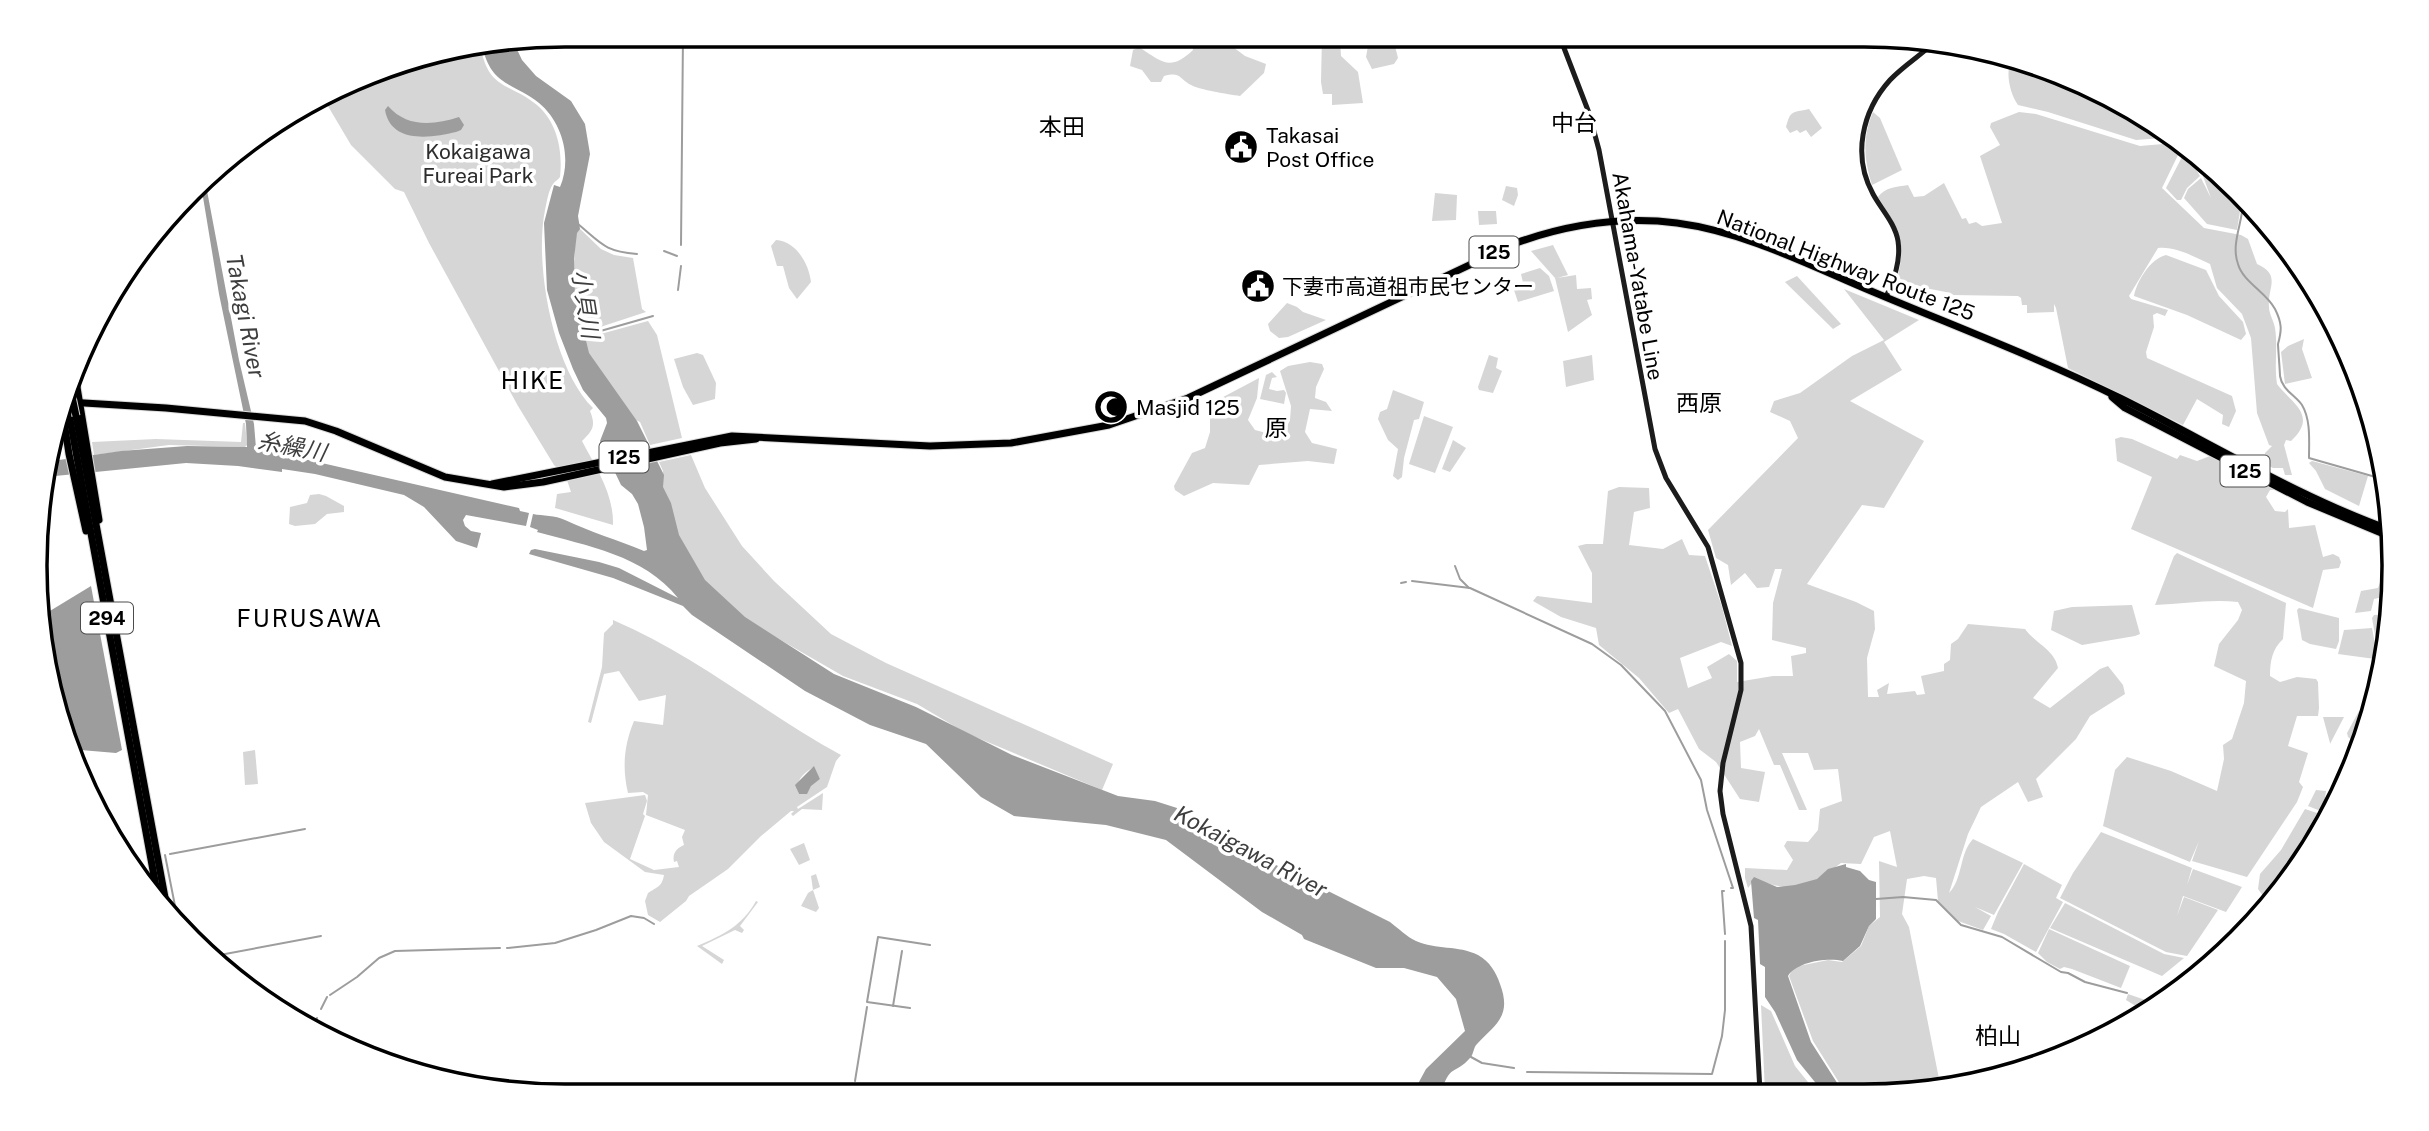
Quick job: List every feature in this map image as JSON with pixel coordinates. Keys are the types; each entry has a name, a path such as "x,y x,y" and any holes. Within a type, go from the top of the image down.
{"highway":[{"name":"National Highway Route 125","path":"74,402 305,421 336,431 445,477 492,484 557,475 732,436 960,446 1011,443 1089,430 1188,398 1516,243 1567,227 1611,221 1667,222 1721,233 1761,246 2001,344 2106,392"},
{"name":"294","path":"78,391 79,452"},
{"name":"125","path":"2106,392 2316,499 2380,526"},
{"name":"125","path":"2106,392 2125,408 2246,471 2338,516 2381,533"},
{"name":"294","path":"69,417 79,452 164,893"},
{"name":"294","path":"69,417 84,478 154,881"}],"main road":[{"name":"Akahama-Yatabe Line","path":"1563,47 1593,127 1605,177 1655,449 1666,478 1709,547 1741,663 1741,690 1723,763 1720,791 1723,814 1751,926 1760,1084"},
{"path":"1886,297 1897,267 1898,243 1894,229 1874,197 1866,178 1861,149 1864,128 1871,108 1891,80 1924,51"}],"green space":[{"path":"1139,47 1160,60 1172,63 1193,50 1193,47 1233,47 1245,56 1266,64 1264,73 1240,96 1199,88 1176,75 1164,76 1161,82 1151,82 1142,70 1130,66 1133,50"},
{"path":"1322,47 1340,47 1341,56 1358,72 1363,103 1332,105 1332,94 1323,94"},
{"path":"1368,47 1395,47 1398,58 1394,64 1372,69 1366,57"},
{"name":"Kokaigawa Fureai Park","path":"482,54 494,78 533,102 548,117 559,146 560,177 553,184 545,210 542,258 545,286 557,342 567,368 579,391 593,408 590,411 592,428 582,441 607,492 613,525 555,508 557,494 571,492 565,474 554,465 518,406 404,192 395,189 351,145 328,105 399,75"},
{"path":"2009,68 2030,75 2093,101 2156,138 2136,140 2018,105 2009,82"},
{"path":"1809,109 1822,128 1811,137 1806,130 1790,133 1786,127 1791,115"},
{"path":"1873,112 1880,118 1902,170 1872,185 1865,148"},
{"path":"2019,112 2036,114 2140,146 2163,144 2179,154 2162,188 2204,228 2241,235 2248,239 2257,264 2265,268 2271,277 2269,307 2276,335 2277,384 2303,417 2299,432 2291,441 2286,440 2284,445 2292,475 2285,475 2283,468 2269,466 2265,457 2265,453 2272,446 2269,445 2257,413 2251,338 2242,314 2217,288 2210,264 2178,250 2158,248 2129,296 2131,299 2168,310 2165,316 2157,313 2153,315 2154,327 2146,352 2147,358 2232,396 2236,411 2229,427 2222,424 2223,415 2197,399 2183,425 2068,368 2054,304 2054,312 2027,313 2027,305 2022,305 2018,296 1951,295 1897,278 1901,244 1895,226 1878,197 1888,189 1908,185 1914,197 1924,196 1944,183 1962,219 1966,218 1969,224 1976,222 1982,226 2002,223 1980,156 2000,145 1990,127 1991,123"},
{"path":"2182,157 2200,176 2187,188 2181,200 2177,200 2166,188"},
{"path":"2203,176 2240,210 2237,230 2207,224 2184,198 2188,189 2201,178 2211,198"},
{"path":"1506,186 1517,188 1518,195 1514,206 1502,200"},
{"path":"1435,193 1457,195 1456,220 1432,221"},
{"path":"1478,211 1496,211 1497,224 1479,225"},
{"path":"579,228 601,249 614,255 633,258 642,309 646,312 582,333 573,279 576,230"},
{"path":"776,240 790,244 808,268 811,282 797,299 789,288 783,266 777,266 771,246"},
{"path":"1553,245 1568,275 1557,278 1576,275 1577,289 1591,288 1592,299 1587,300 1592,315 1568,332 1555,278 1531,251"},
{"path":"2166,255 2206,270 2219,296 2243,322 2246,334 2241,340 2187,315 2134,296 2145,271"},
{"path":"1540,268 1549,276 1554,291 1518,302 1514,290 1524,287 1521,274"},
{"path":"1797,276 1841,324 1833,329 1785,282"},
{"path":"1844,289 1919,320 1884,342 1902,370 1850,401 1924,441 1884,508 1862,505 1807,584 1874,611 1875,629 1867,658 1868,697 1879,697 1877,690 1889,683 1887,694 1915,691 1917,695 1925,694 1921,676 1944,671 1944,664 1950,660 1951,644 1968,624 2025,629 2049,651 2058,668 2033,698 2050,708 2100,669 2108,666 2123,685 2125,694 2090,716 2076,739 2036,779 2043,797 2028,802 2018,782 1981,807 1968,834 1949,893 1957,881 1965,852 1973,839 2023,863 1994,915 1975,907 1991,916 1983,930 1958,921 1938,901 1936,878 1924,876 1907,879 1902,914 1909,927 1939,1078 1897,1083 1840,1084 1813,1041 1789,976 1794,967 1828,960 1842,962 1861,946 1869,926 1880,917 1879,861 1897,867 1890,831 1874,837 1861,864 1841,863 1819,878 1800,886 1780,886 1755,879 1748,888 1745,868 1787,870 1793,860 1784,846 1787,841 1808,842 1818,830 1820,809 1842,801 1838,769 1814,770 1808,753 1782,753 1807,810 1799,810 1780,765 1774,765 1759,729 1755,736 1740,742 1741,768 1765,772 1759,802 1740,799 1716,762 1699,749 1678,709 1669,713 1639,678 1599,645 1596,628 1561,617 1533,601 1537,596 1592,603 1592,573 1578,546 1603,544 1608,491 1619,487 1649,488 1650,508 1634,512 1629,545 1663,549 1682,539 1689,555 1705,556 1732,646 1721,642 1680,658 1688,688 1712,678 1707,667 1729,654 1737,661 1737,682 1773,676 1793,676 1791,656 1806,653 1806,648 1772,640 1773,603 1782,569 1775,569 1769,587 1757,588 1745,573 1731,585 1728,565 1716,558 1708,530 1798,438 1790,421 1770,412 1774,401 1800,393 1852,356 1884,340"},
{"path":"1287,303 1326,320 1288,337 1279,338 1270,331 1268,324"},
{"path":"648,321 657,335 682,438 650,445 640,422 634,419 592,362 584,342 586,338"},
{"path":"2304,339 2302,349 2312,378 2285,384 2281,352"},
{"path":"697,353 703,355 716,383 715,399 693,405 683,387 674,359"},
{"path":"1489,355 1498,358 1496,368 1502,371 1493,393 1479,390 1478,387"},
{"path":"1592,355 1594,380 1566,387 1563,361"},
{"path":"1310,362 1322,364 1324,369 1316,387 1315,398 1326,402 1332,411 1310,409 1305,432 1312,443 1337,449 1334,464 1308,461 1259,465 1249,485 1213,483 1184,496 1175,490 1174,486 1192,453 1205,448 1210,432 1210,404 1259,378 1257,398 1248,420 1255,430 1282,437 1290,420 1291,406 1280,371 1288,366"},
{"path":"1272,372 1277,377 1272,378 1269,389 1284,390 1284,404 1260,399 1266,375"},
{"path":"1393,390 1424,402 1419,419 1414,420 1402,477 1398,480 1393,476 1398,449 1388,440 1378,419 1380,412 1387,409"},
{"path":"1424,416 1453,427 1435,473 1409,464"},
{"path":"243,423 247,445 245,447 169,445 94,455 92,442 156,439 241,442"},
{"path":"2115,439 2132,439 2177,459 2180,455 2197,461 2210,456 2275,490 2270,490 2266,497 2275,511 2285,512 2288,509 2289,528 2315,525 2323,557 2333,554 2339,557 2341,562 2339,568 2323,570 2313,608 2131,529 2152,477 2117,461"},
{"path":"1453,440 1466,448 1450,472 1442,469"},
{"path":"691,455 705,488 742,546 774,581 831,634 886,663 1113,764 1102,790 966,733 917,704 843,676 744,619 709,589 680,549 662,490 663,471 659,462"},
{"path":"2312,461 2368,476 2359,506 2325,489 2309,463"},
{"path":"319,494 344,506 344,512 327,514 315,524 289,524 290,507 307,503 310,495"},
{"path":"2177,553 2286,603 2283,639 2272,656 2270,676 2280,682 2297,677 2316,679 2318,682 2318,716 2297,716 2288,746 2308,753 2299,782 2303,787 2297,802 2247,877 2192,861 2199,841 2190,862 2103,826 2115,770 2127,757 2171,771 2217,791 2224,759 2223,745 2232,739 2244,703 2246,681 2214,666 2219,644 2238,620 2242,610 2238,602 2207,601 2155,605"},
{"path":"2382,578 2381,597 2374,599 2371,611 2355,613 2361,591 2378,588"},
{"path":"2132,605 2140,634 2135,636 2082,645 2051,630 2054,611 2072,607"},
{"path":"2299,608 2339,618 2339,641 2336,649 2302,640 2297,610"},
{"path":"2379,615 2376,640 2372,618"},
{"path":"613,620 672,650 841,755 836,761 827,787 797,807 798,809 823,793 822,810 802,809 793,816 791,814 794,811 791,811 728,869 689,896 660,922 648,915 645,901 648,893 660,884 664,875 645,872 604,842 591,823 585,803 645,795 645,816 630,859 654,870 679,867 677,861 674,862 674,853 684,845 682,837 685,830 646,815 648,795 643,792 628,793 625,775 626,748 634,721 663,725 666,695 639,701 619,671 604,674 591,723 588,722 602,667 604,633 613,624","holes":["814,767 820,779 812,784 806,794 799,794 798,782 810,769"]},
{"path":"2372,628 2375,645 2373,659 2338,654 2344,630"},
{"path":"2361,710 2351,739 2347,733"},
{"path":"2323,717 2344,717 2330,744 2330,743"},
{"path":"255,750 258,784 245,785 243,752"},
{"path":"2316,790 2326,791 2320,811 2308,806"},
{"path":"2305,809 2318,813 2294,853 2263,895 2258,889 2260,874 2281,850"},
{"path":"2101,832 2192,868 2187,885 2193,869 2242,887 2226,912 2183,896 2177,916 2184,897 2218,910 2187,956 2166,952 2060,898 2073,873"},
{"path":"804,843 810,860 799,865 790,849"},
{"path":"2024,864 2062,885 2056,898 2063,902 2036,952 1991,929"},
{"path":"816,874 820,887 813,890 811,876"},
{"path":"813,890 819,908 816,912 801,906 808,893"},
{"path":"756,901 758,902 740,926 744,930 742,933 735,930 702,946 724,960 722,964 697,946 731,929 745,917"},
{"path":"2065,903 2164,954 2184,958 2162,976 2050,928"},
{"path":"2049,929 2130,966 2121,988 2072,969 2060,969 2047,962 2038,953"},
{"path":"2128,994 2145,1000 2136,1006 2126,1000"},
{"path":"1761,1005 1771,1011 1795,1066 1810,1084 1765,1084"}],"shaded area":[{"path":"517,50 536,76 571,101 585,124 590,154 578,216 580,229 577,233 574,259 575,295 589,353 637,421 664,475 663,487 671,503 679,535 705,580 745,617 834,674 916,707 1012,755 1118,796 1155,801 1177,808 1216,835 1390,922 1416,941 1478,955 1492,968 1498,980 1503,995 1503,1012 1496,1025 1476,1046 1470,1058 1450,1073 1444,1084 1418,1084 1426,1069 1465,1031 1456,999 1437,977 1404,968 1376,968 1304,939 1302,935 1262,912 1166,840 1106,825 1014,816 981,797 926,744 870,725 805,691 692,615 683,606 613,578 529,554 535,549 599,562 619,568 678,598 664,583 632,562 595,548 537,532 538,530 530,527 533,514 553,516 647,550 638,504 632,494 621,485 600,441 607,423 606,418 583,390 573,369 547,290 544,223 554,185 560,187 564,176 563,142 547,111 530,96 498,77 485,54"},
{"path":"388,106 395,113 412,121 431,123 459,117 464,125 456,132 413,136 395,129 385,110"},
{"path":"207,191 254,424 256,448 519,508 520,511 529,513 526,526 466,515 463,520 465,526 471,531 481,533 477,548 456,541 424,507 404,495 282,469 282,472 186,463 55,476 58,460 121,451 187,446 247,447 246,424 219,294 203,196"},
{"path":"91,586 122,750 116,753 82,750 57,667 49,611"},
{"path":"814,766 820,779 811,786 807,794 799,794 795,785"},
{"path":"1846,864 1846,867 1860,871 1869,880 1876,882 1876,919 1869,926 1860,946 1843,961 1812,962 1798,967 1788,976 1811,1042 1838,1084 1816,1084 1797,1060 1775,1012 1765,997 1765,967 1760,964 1758,920 1754,918 1751,881 1754,877 1777,887 1795,885 1817,879 1828,869"}],"waterway":[{"path":"681,245 683,47"},
{"path":"2242,212 2236,247 2238,264 2245,276 2271,303 2279,318 2280,376 2283,385 2305,411 2309,431 2309,458 2374,477"},
{"path":"578,224 610,248 637,254"},
{"path":"664,251 677,256"},
{"path":"678,290 681,266"},
{"name":"小貝川","path":"583,336 653,316"},
{"path":"1455,566 1460,579 1469,588"},
{"path":"1412,581 1470,588 1592,644 1621,665 1665,711 1701,780 1707,810 1731,888"},
{"path":"1401,583 1406,582"},
{"path":"170,854 305,829"},
{"path":"165,855 175,906"},
{"path":"1724,891 1725,934"},
{"path":"1876,899 1903,897 1936,900 1961,925 2002,937 2061,972 2085,982 2127,993"},
{"path":"507,948 555,943 631,916 644,918 654,924"},
{"path":"223,954 321,936"},
{"path":"910,1008 867,1002 878,937 930,945"},
{"path":"1527,1072 1712,1074 1722,1036 1725,1010 1725,941"},
{"path":"330,995 379,958 395,951 500,948"},
{"path":"893,1006 902,951"},
{"path":"321,1009 327,997"},
{"path":"855,1081 867,1007"},
{"path":"1471,1057 1482,1063 1514,1068"}],"place":[{"name":"Takasai Post Office","path":"1241,147"},
{"name":"下妻市高道祖市民センター","path":"1258,286"},
{"name":"Masjid 125","path":"1111,407"}],"district":[{"name":"中台","path":"1574,122"},
{"name":"本田","path":"1062,126"},
{"name":"HIKE","path":"533,380"},
{"name":"西原","path":"1699,402"},
{"name":"原","path":"1276,427"},
{"name":"FURUSAWA","path":"310,618"},
{"name":"柏山","path":"1998,1035"}],"water label":[{"name":"Takagi River","path":"246,316"},
{"name":"糸繰川","path":"292,446"},
{"name":"Kokaigawa River","path":"1251,851"}]}
